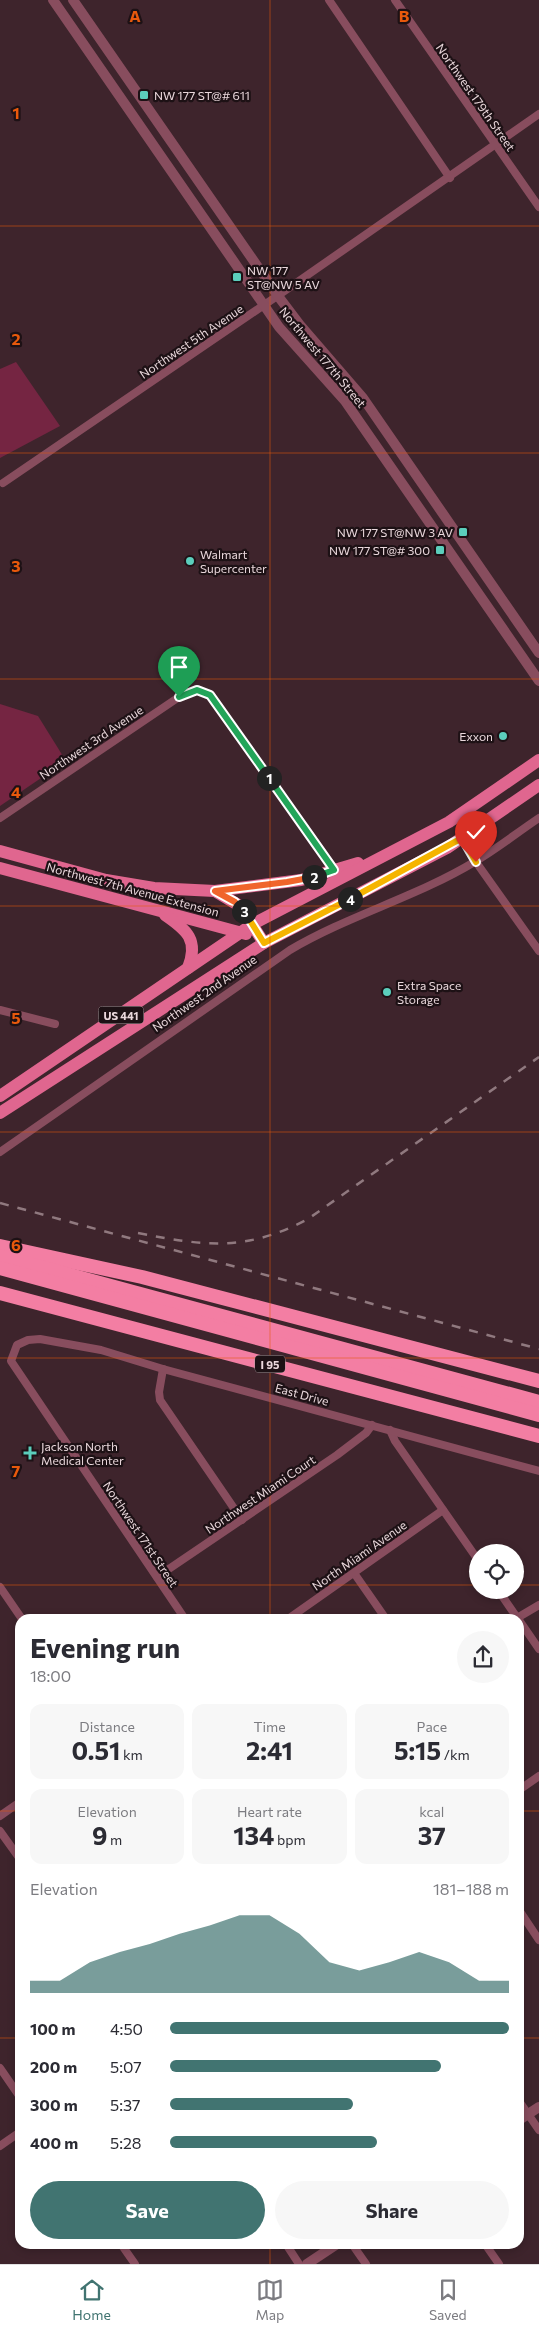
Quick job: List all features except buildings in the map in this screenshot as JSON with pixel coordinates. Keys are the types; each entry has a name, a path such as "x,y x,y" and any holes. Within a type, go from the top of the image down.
{"highway":[{"path":"1,1248 158,1305 539,1415"},
{"path":"1,1248 151,1279 539,1381"},
{"path":"0,1268 158,1305 539,1402"},
{"name":"I 95","path":"0,1293 539,1436"}],"main road":[{"name":"US 441","path":"0,1096 253,924 449,822 539,760"},
{"name":"Northwest 2nd Avenue","path":"264,943 462,838 539,785"},
{"name":"Northwest 7th Avenue Extension","path":"0,851 106,880 154,888 215,891 240,906 264,943"},
{"path":"215,891 287,882 387,855"},
{"name":"Northwest 7th Avenue Extension","path":"0,868 241,932 264,943"},
{"path":"160,912 180,925 190,937 193,951 188,968"},
{"name":"US 441","path":"0,1113 264,943"}],"street":[{"name":"Northwest 177th Street","path":"53,0 264,306 289,339 345,401 539,681"},
{"name":"Northwest 177th Street","path":"73,0 278,296 300,325 363,398 539,653"},
{"path":"329,0 450,178"},
{"name":"Northwest 179th Street","path":"394,0 539,207"},
{"name":"Northwest 5th Avenue","path":"3,483 450,178 539,114"},
{"name":"Northwest 3rd Avenue","path":"0,818 179,697 197,690 210,695 334,870"},
{"name":"Northwest 2nd Avenue","path":"0,1152 290,950 319,933 404,897 476,862 539,818"},
{"path":"462,838 476,862 539,951"},
{"path":"0,1010 55,1024"},
{"name":"East Drive","path":"28,1340 40,1339 101,1350 163,1369 539,1471"},
{"name":"Northwest 171st Street","path":"28,1340 17,1345 11,1361 182,1614"},
{"path":"163,1369 159,1392 160,1400 242,1520"},
{"name":"Northwest Miami Court","path":"157,1577 337,1455 366,1433 372,1425"},
{"path":"390,1430 395,1441 469,1547"},
{"name":"North Miami Avenue","path":"295,1614 443,1510"},
{"path":"354,1573 383,1614"},
{"path":"0,1587 19,1614"},
{"path":"504,1599 515,1614"},
{"path":"524,1615 539,1605"},
{"path":"524,1628 539,1649"},
{"path":"524,1786 539,1776"},
{"path":"0,1816 15,1806"},
{"path":"0,1831 15,1852"},
{"path":"524,1918 539,1940"},
{"path":"0,2068 15,2090"},
{"path":"524,2117 539,2107"},
{"path":"524,2108 539,2130"},
{"path":"0,2146 15,2136"},
{"path":"124,2249 135,2264"},
{"path":"290,2249 300,2264"},
{"path":"307,2264 330,2249"},
{"path":"356,2249 366,2264"},
{"path":"488,2249 499,2264"}],"shaded area":[{"path":"16,362 60,426 0,458 0,369"},
{"path":"0,704 38,716 66,761 0,806"}],"railway":[{"path":"138,1233 184,1241 225,1243 265,1237 286,1230 308,1219 539,1057"},
{"path":"0,1203 539,1349"}],"place":[{"name":"NW 177 ST@# 611","path":"144,95"},
{"name":"NW 177 ST@NW 5 AV","path":"237,277"},
{"name":"NW 177 ST@NW 3 AV","path":"463,532"},
{"name":"NW 177 ST@# 300","path":"440,550"},
{"name":"Walmart Supercenter","path":"190,561"},
{"name":"Exxon","path":"503,736"},
{"name":"Extra Space Storage","path":"387,992"},
{"name":"Jackson North Medical Center","path":"30,1453"}],"route":[{"path":"179,697 197,690 210,695 334,870 301,880 215,891 230,898 240,906 249,916 264,943 447,848 462,838 476,862"}]}
